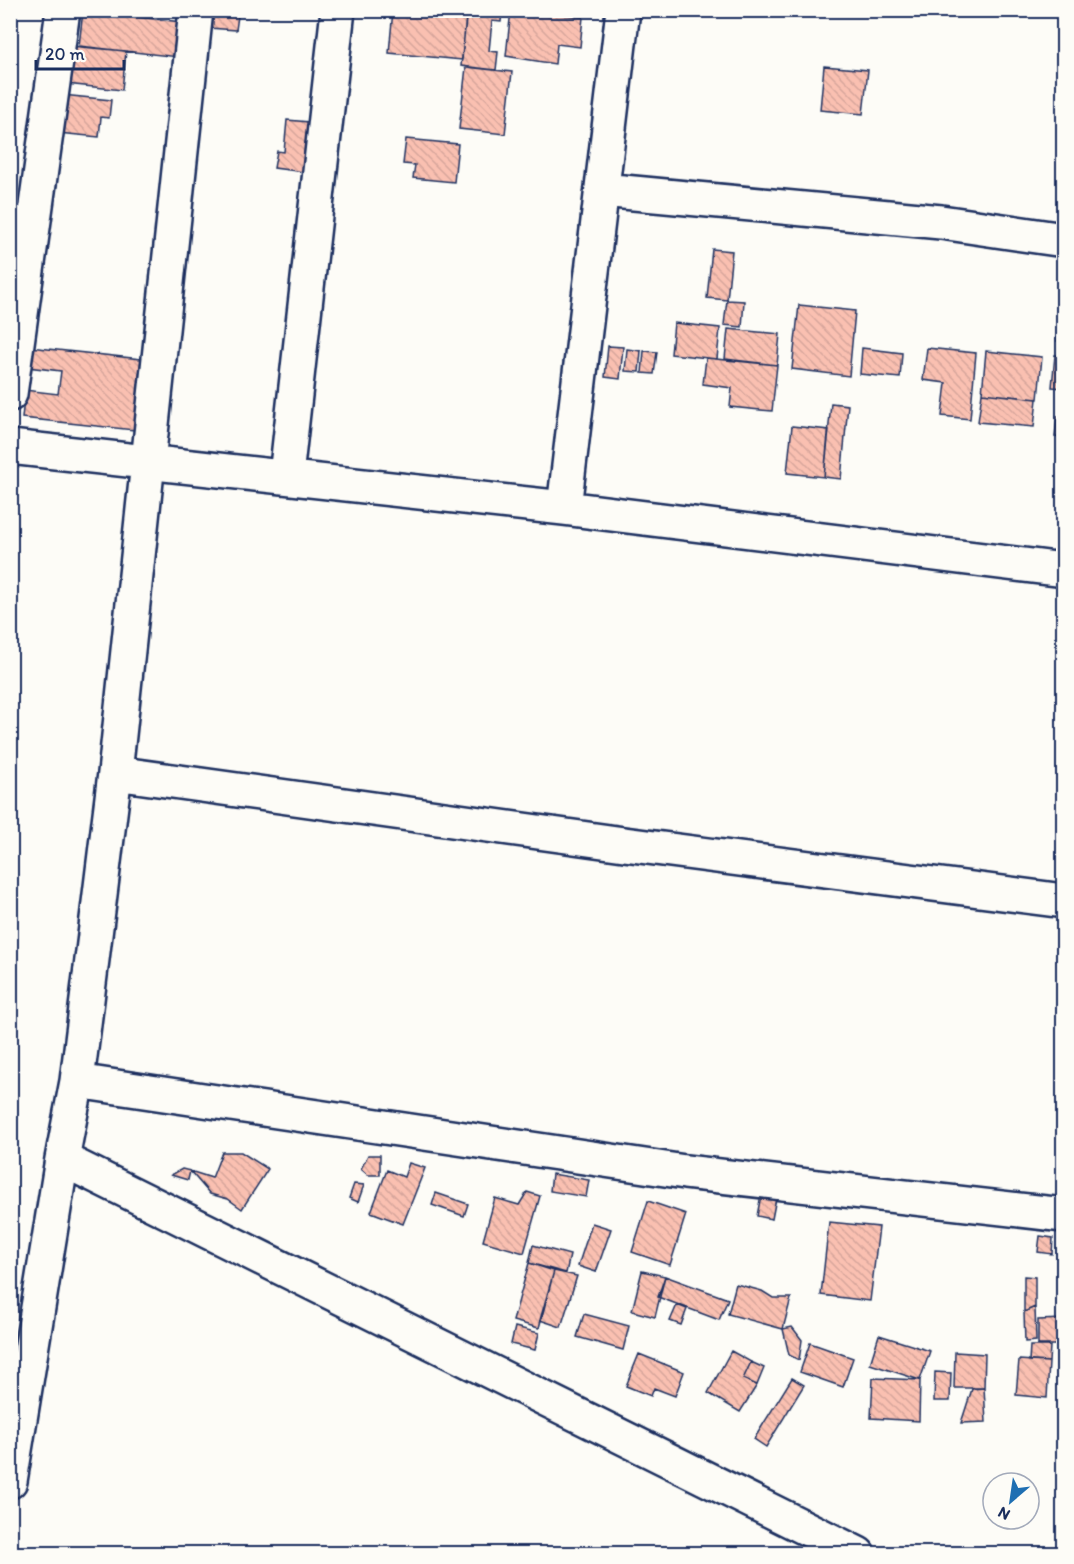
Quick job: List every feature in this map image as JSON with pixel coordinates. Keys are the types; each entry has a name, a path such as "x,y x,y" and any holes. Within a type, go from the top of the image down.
{"street":[{"path":"10,394 63,10"},
{"path":"10,1481 62,1159 77,1081 115,773 196,10"},
{"path":"286,476 338,10"},
{"path":"564,508 623,10"},
{"path":"602,190 941,222 1064,240"},
{"path":"10,447 146,464 286,476 564,508 1064,570"},
{"path":"115,773 624,844 1064,901"},
{"path":"77,1081 685,1172 1064,1215"},
{"path":"62,1159 858,1554"}],"building":[{"path":"83,10 136,10 135,17"},
{"path":"211,10 229,10 229,15 238,16 236,30 209,28"},
{"path":"393,10 466,15 462,60 389,53"},
{"path":"467,10 502,10 501,22 492,21 489,51 498,52 496,70 461,66"},
{"path":"511,10 583,17 580,47 557,44 555,64 506,56"},
{"path":"83,11 182,22 179,57 79,46"},
{"path":"70,46 126,51 122,90 66,84"},
{"path":"824,66 868,70 863,114 820,110"},
{"path":"466,67 512,72 505,134 459,129"},
{"path":"62,95 111,100 109,118 101,117 99,137 58,133"},
{"path":"287,120 309,122 304,172 274,168 277,151 284,152"},
{"path":"406,139 458,144 454,182 413,178 415,165 403,164"},
{"path":"712,249 732,251 727,300 707,298"},
{"path":"1063,271 1064,302 1060,302"},
{"path":"727,300 744,301 742,327 724,325"},
{"path":"799,305 855,311 849,376 792,369"},
{"path":"1059,314 1064,314 1064,342 1057,341"},
{"path":"674,323 720,328 717,359 671,354"},
{"path":"728,329 780,334 777,365 725,359"},
{"path":"608,346 623,347 620,379 605,377"},
{"path":"29,347 141,359 134,430 22,418 25,390 58,394 61,371 27,367"},
{"path":"862,348 902,353 900,378 860,374"},
{"path":"927,348 976,353 970,419 942,416 946,383 923,380"},
{"path":"627,349 641,351 639,372 625,371"},
{"path":"644,351 657,352 654,374 642,373"},
{"path":"986,351 1042,357 1038,399 982,393"},
{"path":"1055,355 1064,356 1064,388 1052,387"},
{"path":"706,358 777,365 772,411 730,407 732,388 703,384"},
{"path":"982,393 1037,399 1034,427 978,422"},
{"path":"831,403 848,405 841,479 824,477"},
{"path":"1057,416 1064,417 1064,438 1055,437"},
{"path":"792,426 829,430 824,477 787,473"},
{"path":"222,1152 241,1152 268,1169 242,1209 228,1199 210,1194 190,1171 212,1178"},
{"path":"368,1155 380,1155 380,1175 368,1175 361,1169"},
{"path":"409,1163 425,1168 403,1224 371,1212 387,1170 404,1177"},
{"path":"182,1169 190,1171 188,1180 171,1175"},
{"path":"552,1174 589,1180 586,1197 550,1191"},
{"path":"354,1184 364,1185 358,1202 349,1198"},
{"path":"527,1192 540,1196 524,1253 483,1241 495,1198 519,1205"},
{"path":"436,1193 468,1204 464,1216 432,1205"},
{"path":"761,1195 776,1198 772,1219 757,1216"},
{"path":"648,1201 686,1214 670,1265 632,1252"},
{"path":"829,1222 879,1227 870,1301 821,1295"},
{"path":"592,1223 611,1229 596,1272 578,1266"},
{"path":"1040,1236 1053,1238 1052,1254 1038,1252"},
{"path":"533,1245 570,1255 566,1273 529,1263"},
{"path":"529,1263 554,1271 539,1328 513,1321"},
{"path":"554,1271 577,1276 561,1327 540,1320"},
{"path":"642,1271 665,1276 655,1317 632,1311"},
{"path":"665,1276 728,1299 719,1320 658,1297"},
{"path":"1024,1276 1035,1277 1035,1307 1024,1312"},
{"path":"736,1284 762,1291 773,1298 791,1298 783,1329 728,1314"},
{"path":"677,1305 687,1309 681,1325 670,1321"},
{"path":"1035,1307 1036,1341 1025,1342 1024,1312"},
{"path":"584,1314 629,1326 623,1350 577,1337"},
{"path":"1064,1319 1064,1345 1038,1345 1038,1320"},
{"path":"515,1327 539,1333 535,1350 511,1344"},
{"path":"792,1327 802,1340 799,1360 789,1355 783,1329"},
{"path":"879,1335 930,1351 920,1380 870,1364"},
{"path":"810,1343 853,1358 843,1387 800,1372"},
{"path":"1030,1346 1050,1346 1049,1362 1029,1361"},
{"path":"731,1351 751,1362 743,1379 757,1385 740,1412 708,1393"},
{"path":"955,1352 985,1354 984,1388 954,1388"},
{"path":"639,1354 684,1372 675,1396 654,1388 651,1396 626,1386"},
{"path":"1019,1360 1049,1362 1047,1398 1016,1395"},
{"path":"751,1362 764,1368 757,1385 743,1379"},
{"path":"935,1372 951,1373 950,1401 934,1401"},
{"path":"792,1378 804,1385 766,1447 754,1439"},
{"path":"873,1378 920,1380 919,1421 871,1418"},
{"path":"984,1388 986,1422 961,1423 972,1389"},
{"path":"1064,1433 1064,1465 1059,1465"},
{"path":"1059,1481 1064,1481 1064,1499 1058,1499"}]}
